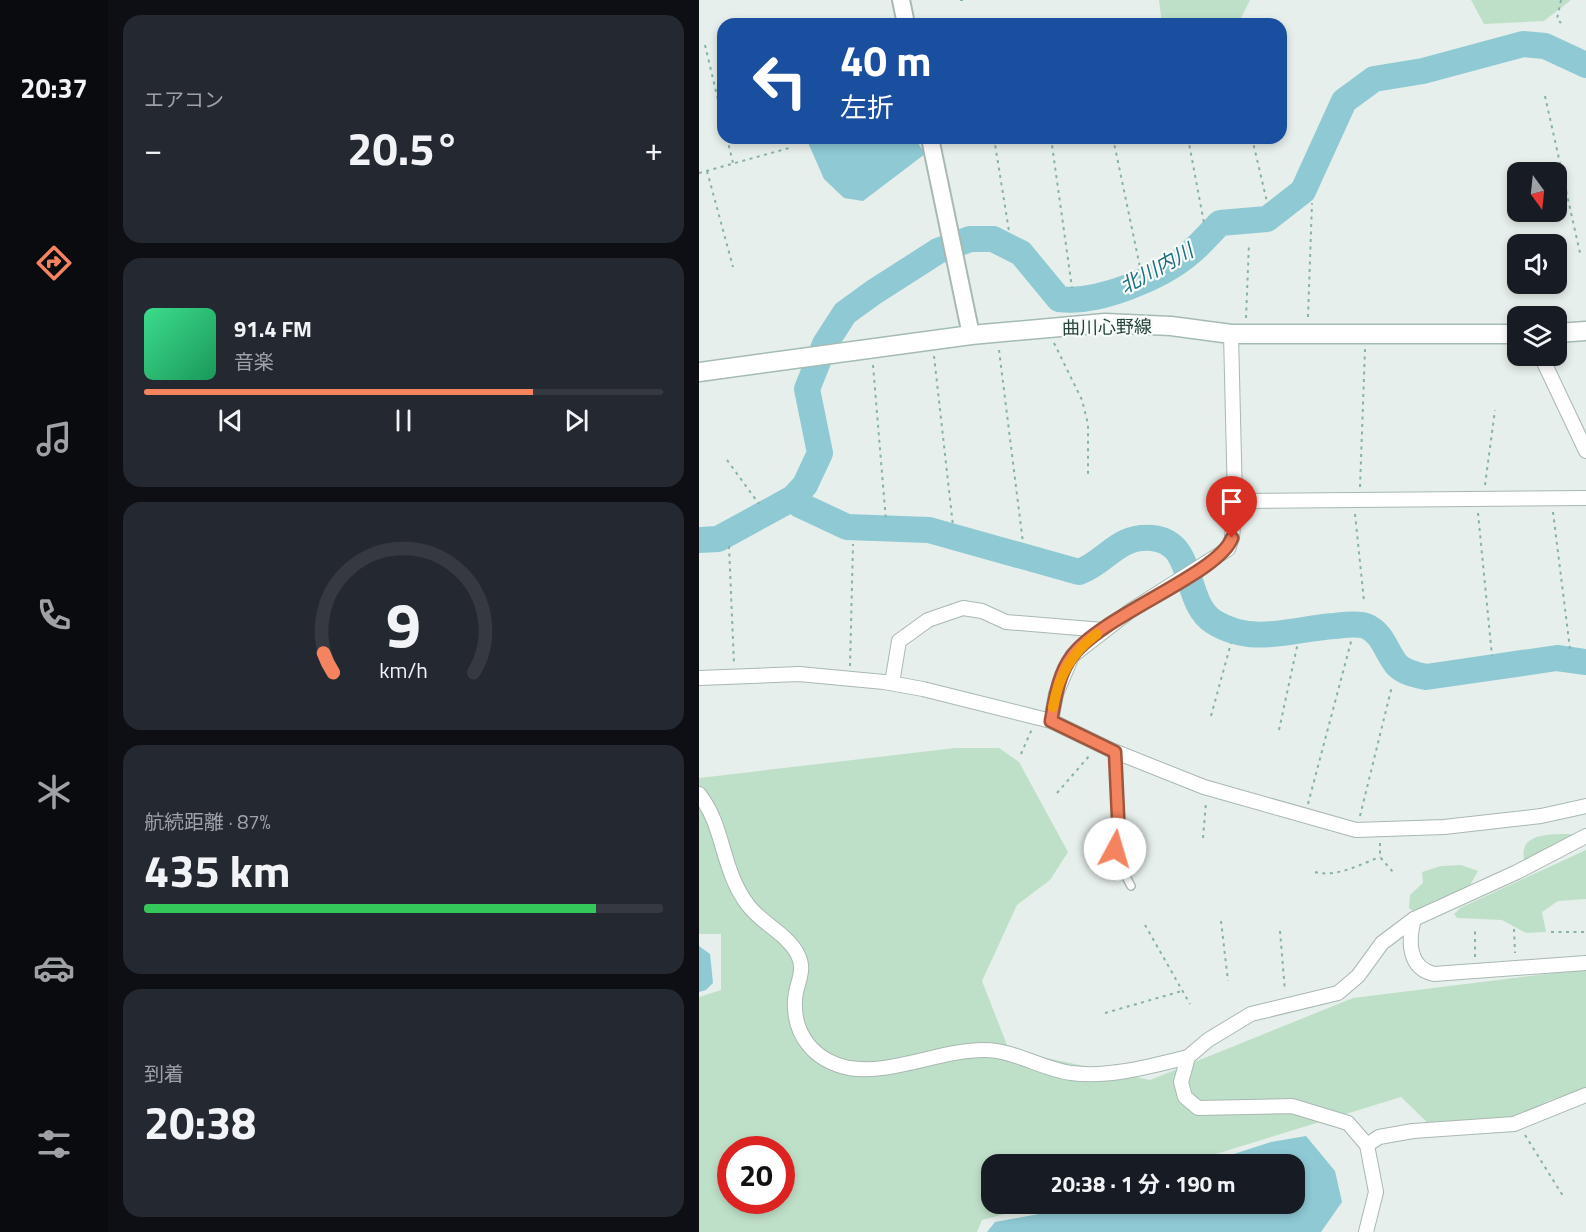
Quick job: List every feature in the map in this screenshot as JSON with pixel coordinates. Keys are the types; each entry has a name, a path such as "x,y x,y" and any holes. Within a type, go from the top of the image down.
{"main road":[{"name":"曲川心野線","path":"699,372 971,335 1105,324 1171,326 1231,334 1507,334"},
{"path":"1567,332 1586,331"}],"street":[{"path":"901,0 905,18"},
{"path":"931,144 971,335"},
{"path":"1051,721 1056,694 1072,656 1103,630 1228,549 1232,538 1235,501 1231,334"},
{"path":"1546,366 1586,451"},
{"path":"1235,501 1586,498"},
{"path":"892,683 899,641 928,620 963,608 982,611 1006,622 1103,630"},
{"path":"699,678 799,674 892,683 1051,721 1115,752 1204,787 1356,830 1444,827 1541,816 1586,807"},
{"path":"699,794 714,816 726,868 747,905 797,953 803,971 795,999 798,1022 808,1046 825,1061 851,1068 869,1068 963,1052 995,1050 1072,1073 1135,1071 1188,1057 1208,1040 1251,1014 1315,1000 1343,990 1358,976 1381,943 1414,919 1518,872 1586,836"},
{"path":"1414,919 1409,944 1418,966 1423,971 1434,974 1586,963"},
{"path":"1188,1057 1181,1082 1185,1097 1198,1108 1292,1106 1348,1123 1367,1145 1376,1192 1366,1232"},
{"path":"1367,1145 1379,1137 1413,1131 1514,1124 1586,1095"}],"lane":[{"path":"1115,752 1119,838 1115,856 1131,886"}],"path":[{"path":"960,0 966,0"},
{"path":"1561,0 1557,19 1561,23"},
{"path":"705,45 717,96"},
{"path":"1545,96 1580,253"},
{"path":"728,144 733,163"},
{"path":"995,144 1009,231"},
{"path":"1052,144 1072,288"},
{"path":"1114,144 1141,272"},
{"path":"1189,144 1204,223"},
{"path":"1253,144 1266,202"},
{"path":"699,173 789,148"},
{"path":"707,171 733,267"},
{"path":"1307,321 1312,203"},
{"path":"1246,321 1249,243"},
{"path":"1053,342 1082,400 1088,424 1088,474"},
{"path":"999,345 1023,543"},
{"path":"1360,490 1365,349"},
{"path":"934,353 953,526"},
{"path":"873,360 886,521"},
{"path":"1485,490 1495,410"},
{"path":"727,460 759,504"},
{"path":"1553,508 1570,649"},
{"path":"1355,509 1364,601"},
{"path":"1477,509 1492,656"},
{"path":"850,666 853,544"},
{"path":"729,546 734,666"},
{"path":"1307,808 1352,638"},
{"path":"1279,729 1298,642"},
{"path":"1211,716 1231,643"},
{"path":"1358,825 1392,686"},
{"path":"1021,754 1034,724"},
{"path":"1057,794 1094,750"},
{"path":"1203,838 1206,795"},
{"path":"1380,841 1380,857 1393,872"},
{"path":"1315,872 1324,875 1338,872 1380,857"},
{"path":"1221,921 1228,981"},
{"path":"1146,925 1190,1004"},
{"path":"1474,963 1476,929"},
{"path":"1514,929 1515,962"},
{"path":"1279,931 1286,994"},
{"path":"1551,932 1586,932"},
{"path":"1105,1013 1182,991"},
{"path":"1520,1128 1563,1196"}],"green space":[{"path":"1159,0 1250,0 1241,18 1161,18"},
{"path":"1471,0 1571,0 1544,21 1484,24"},
{"path":"955,748 999,748 1019,762 1068,852 1050,880 1017,905 982,981 1009,1050 1150,1080 1353,998 1586,969 1586,1089 1550,1100 1510,1121 1431,1126 1401,1097 1216,1154 981,1154 981,1214 1005,1214 982,1220 977,1232 699,1232 699,997 721,990 721,934 699,934 699,778"},
{"path":"1571,834 1580,846 1551,862 1535,867 1524,859 1525,846 1529,841 1540,836"},
{"path":"1586,850 1586,899 1558,901 1542,912 1546,932 1526,933 1502,920 1457,918 1454,914 1460,908"},
{"path":"1461,865 1478,871 1469,887 1415,913 1409,908 1410,895 1423,883 1422,872 1441,866"}],"water":[{"path":"809,144 919,144 925,154 863,201 844,198 824,179"},
{"path":"699,946 710,954 713,983 706,990 699,992"},
{"path":"1306,1136 1335,1171 1342,1202 1321,1232 987,1232 995,1222 1038,1214 1305,1214 1305,1154 1234,1154 1271,1142"}],"waterway":[{"name":"北川内川","path":"699,540 718,539 793,498 805,485 820,453 807,389 825,344 845,313 938,251 970,239 993,239 1021,253 1059,299 1110,293 1146,280 1178,262 1194,250 1220,223 1267,219 1303,191 1344,101 1374,79 1423,71 1523,44 1545,46 1586,65"},
{"path":"793,498 800,505 847,527 929,530 1079,572 1089,568 1121,545 1140,538 1152,538 1166,542 1176,550 1183,561 1197,601 1204,613 1214,622 1228,629 1258,635 1346,625 1366,626 1376,633 1400,668 1426,677 1557,658 1586,662"}],"slow traffic":[{"path":"1053,707 1065,668 1072,656 1097,634"}],"route":[{"path":"1115,849 1119,838 1115,752 1051,721 1056,694 1065,668 1072,656 1089,640 1130,611 1212,562 1228,549 1232,538"}]}
